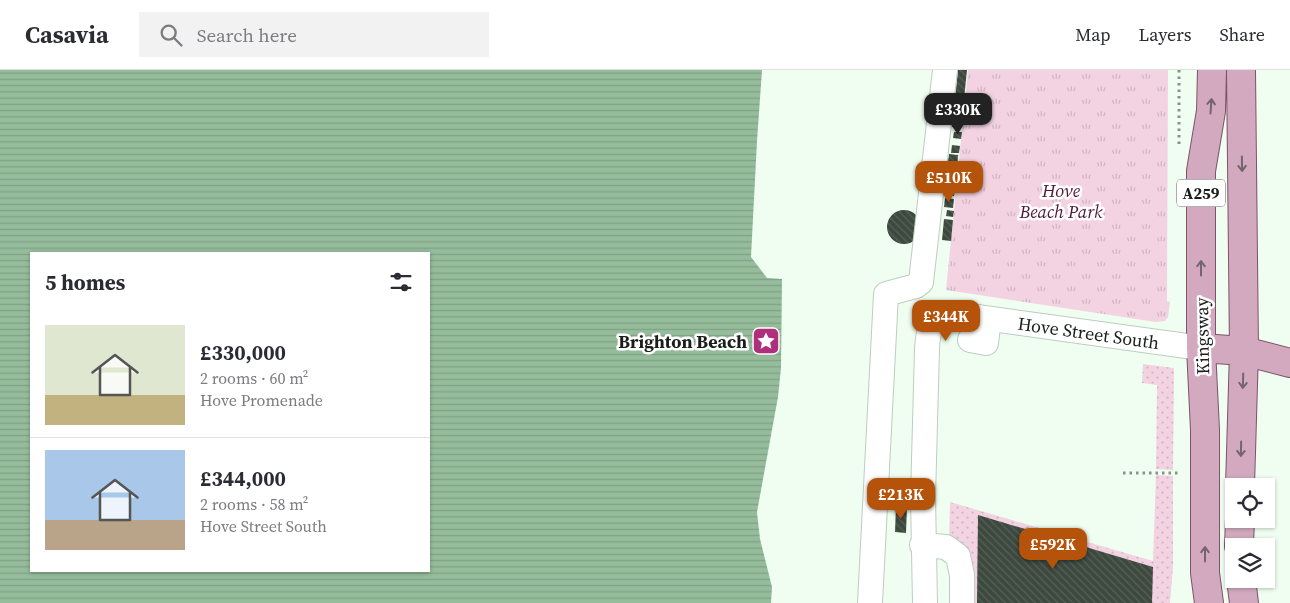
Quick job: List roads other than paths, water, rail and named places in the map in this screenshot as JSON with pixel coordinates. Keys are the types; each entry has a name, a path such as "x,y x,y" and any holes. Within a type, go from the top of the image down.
{"main road":[{"name":"Kingsway","path":"1209,603 1205,572 1205,430 1201,348 1201,171 1211,111 1212,70"},
{"name":"A259","path":"1240,478 1244,351 1241,70"},
{"path":"1201,348 1244,351 1290,362"},
{"path":"1242,588 1244,603"}],"street":[{"path":"870,603 886,294 916,286 921,282 945,70"},
{"name":"Hove Street South","path":"925,603 925,573 922,545 928,333 933,322 946,313 1201,348"},
{"path":"970,340 986,343 989,319"},
{"path":"922,545 946,547 958,556 962,574 962,603"}],"place":[{"name":"Brighton Beach","path":"766,341"}],"park label":[{"name":"Hove Beach Park","path":"1061,200"}]}
